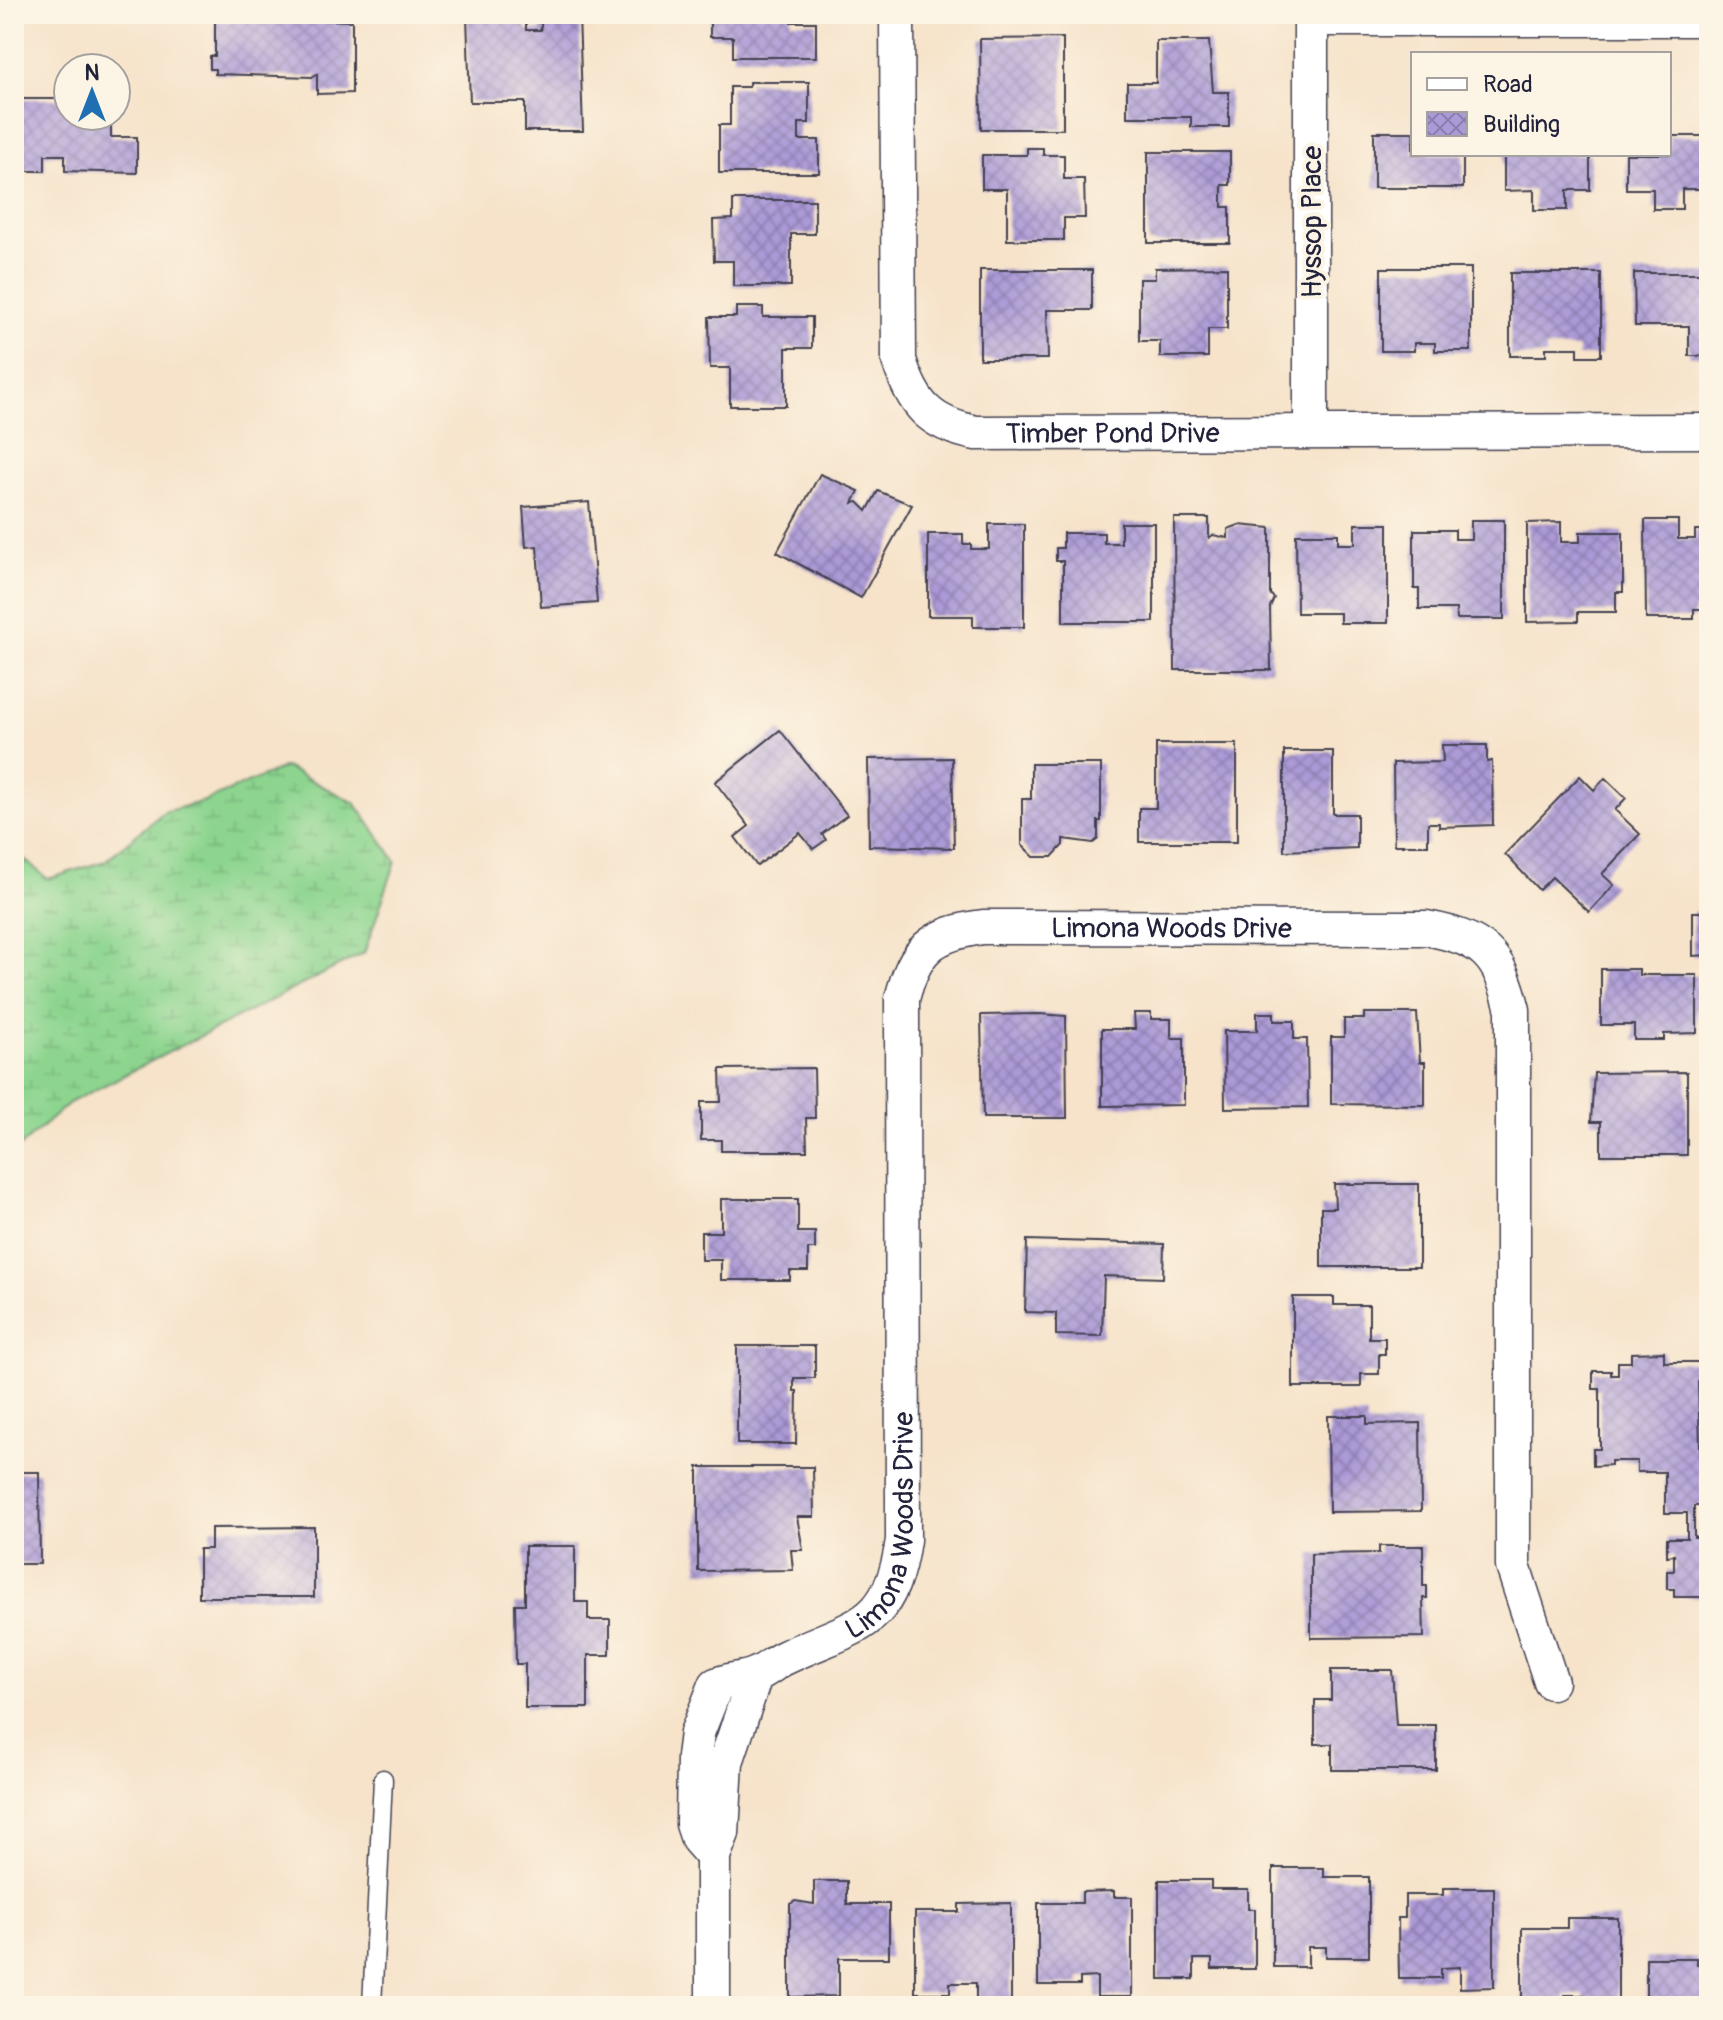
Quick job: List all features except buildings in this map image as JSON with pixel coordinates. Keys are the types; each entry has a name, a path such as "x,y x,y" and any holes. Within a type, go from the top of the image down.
{"street":[{"name":"Timber Pond Drive","path":"897,14 899,360 907,387 926,412 946,427 976,433 1709,431"},
{"name":"Hyssop Place","path":"1311,17 1311,430"},
{"path":"1311,17 1709,19"},
{"name":"Limona Woods Drive","path":"713,2006 713,1856 698,1839 693,1824 710,1760 697,1733 716,1685 735,1677 755,1676 783,1658 847,1634 868,1619 886,1599 899,1570 903,1540 902,999 910,968 925,947 952,931 983,927 1426,928 1462,935 1489,953 1505,979 1513,1010 1513,1566 1551,1682"}],"lane":[{"path":"372,2006 383,1779"}],"green space":[{"path":"285,767 355,803 396,861 364,953 69,1103 14,1152 14,858 22,858 48,879 105,861 164,812 205,801"}]}
